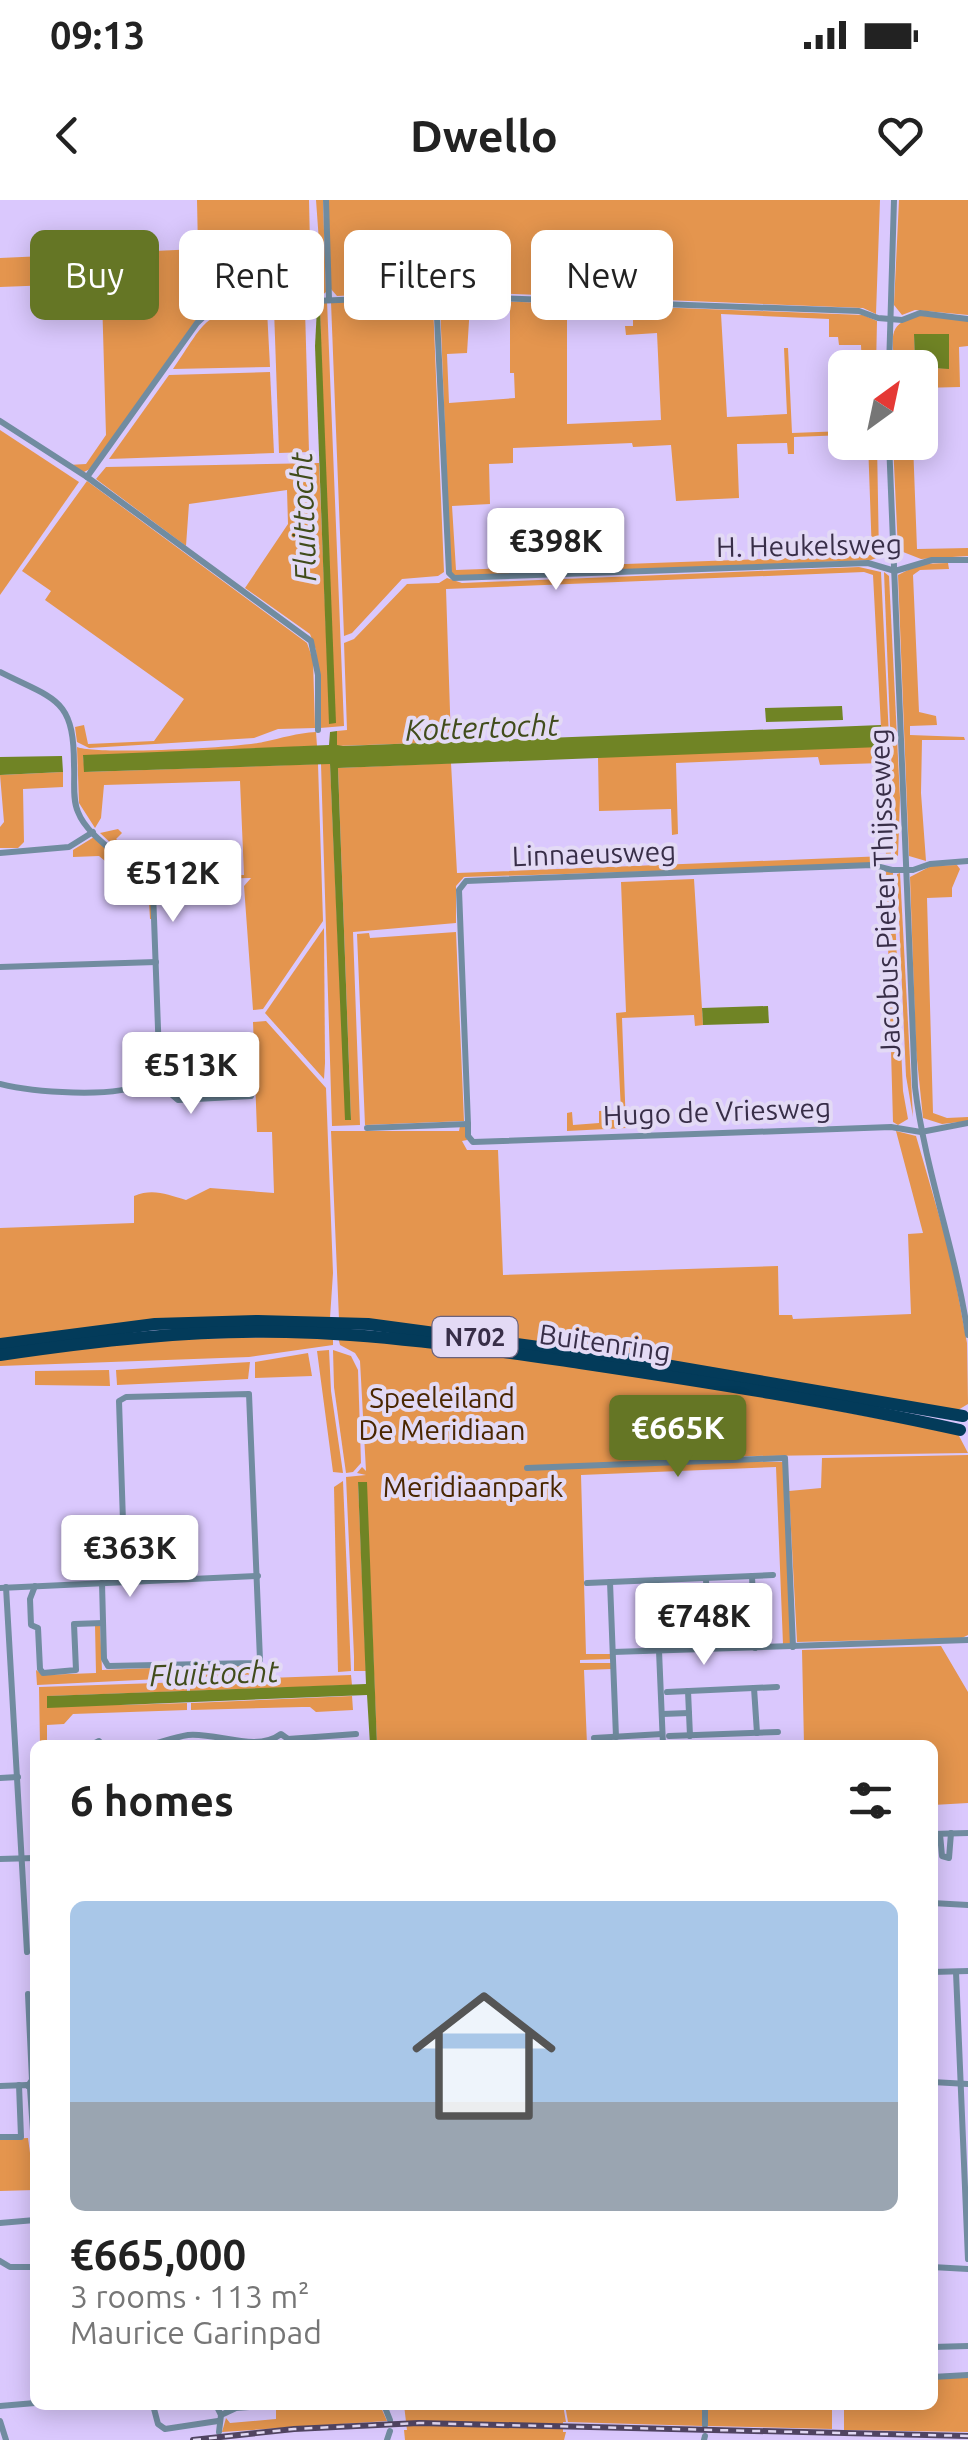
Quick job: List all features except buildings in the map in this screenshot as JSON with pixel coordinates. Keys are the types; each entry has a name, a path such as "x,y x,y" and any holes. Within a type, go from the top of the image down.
{"highway":[{"name":"Buitenring","path":"0,1344 156,1324 368,1324 660,1364 946,1413 965,1420"},
{"name":"Buitenring","path":"0,1355 194,1333 354,1335 443,1344 965,1420"}],"street":[{"path":"326,200 329,300"},
{"path":"889,350 894,200"},
{"path":"87,478 210,308 344,299"},
{"path":"511,299 858,311 872,318 902,320 920,313 968,320"},
{"name":"H. Heukelsweg","path":"437,320 448,573 454,578 868,564 894,571 920,562 968,560"},
{"path":"0,421 87,478 311,641 318,675 318,730"},
{"name":"Jacobus Pieter Thijsseweg","path":"890,460 912,1045 921,1132 952,1251 968,1336"},
{"path":"0,672 62,706 69,715 78,812 93,832 143,876 153,890 159,1056 151,1077 140,1085 107,1091 46,1092 0,1084"},
{"path":"0,853 70,847 93,832"},
{"name":"Linnaeusweg","path":"468,1136 459,890 462,883 862,865 917,870 933,863 968,861"},
{"path":"0,967 156,962"},
{"path":"151,1077 178,1100 251,1096"},
{"name":"Hugo de Vriesweg","path":"468,1136 477,1142 891,1126 921,1132 968,1123"},
{"path":"367,1128 468,1124"},
{"path":"102,1583 104,1660 108,1666 260,1660 249,1394 126,1397 117,1406 124,1582"},
{"path":"526,1468 785,1458 793,1647"},
{"path":"27,1952 17,1738 13,1730 3,1588 259,1576"},
{"path":"752,1576 754,1648"},
{"path":"587,1583 773,1576"},
{"path":"706,1578 708,1650"},
{"path":"656,1580 665,1740"},
{"path":"610,1582 616,1736"},
{"path":"35,1586 30,1599 31,1625 38,1628 40,1672 73,1672 74,1624 103,1623"},
{"path":"613,1652 968,1640"},
{"path":"667,1692 777,1687"},
{"path":"754,1688 757,1733"},
{"path":"688,1691 690,1736"},
{"path":"662,1714 689,1713"},
{"path":"0,1732 13,1730"},
{"path":"594,1738 778,1732"},
{"path":"333,1740 336,1734 356,1734"},
{"path":"170,1740 190,1735 216,1740"},
{"path":"0,1778 18,1778"},
{"path":"938,1834 968,1832"},
{"path":"938,1842 941,1853 949,1858 951,1833"},
{"path":"0,1859 30,1858"},
{"path":"938,1903 968,1905"},
{"path":"938,1972 968,1971"},
{"path":"956,1972 964,2084 968,2258"},
{"path":"28,1994 30,2037"},
{"path":"0,2086 23,2086 30,2081"},
{"path":"938,2082 964,2084"},
{"path":"23,2086 30,2116"},
{"path":"0,2137 21,2137 23,2086"},
{"path":"0,2223 30,2220"},
{"path":"0,2262 10,2267 30,2267"},
{"path":"938,2267 968,2269"},
{"path":"938,2347 968,2346"},
{"path":"938,2377 968,2375"},
{"path":"0,2406 30,2403"},
{"path":"155,2410 158,2424 165,2428 220,2418 239,2410"},
{"path":"218,2410 218,2432"},
{"path":"248,2410 248,2416"},
{"path":"386,2410 390,2420"},
{"path":"705,2410 705,2426"},
{"path":"0,2420 6,2440"},
{"path":"387,2440 390,2431"}],"green space":[{"path":"197,200 309,200 310,230 198,230"},
{"path":"316,200 323,200 324,230 318,230"},
{"path":"327,200 880,200 876,314 863,308 673,300 673,230 531,230 531,295 511,294 511,230 344,230 344,296 337,296 331,289"},
{"path":"899,200 968,200 968,315 915,310 902,315 894,305"},
{"path":"324,231 326,292 324,294"},
{"path":"179,250 179,320 196,320 90,469 82,473 68,465 86,464 106,435 103,320 159,320 159,251"},
{"path":"30,257 30,286 0,287 0,258"},
{"path":"324,301 344,726 320,728 316,650 310,634 245,588 288,524 287,490 189,504 186,546 96,479 106,467 319,463 330,724 320,320 324,320"},
{"path":"344,301 344,320 434,320 444,572 402,579 352,633 344,636 331,302"},
{"path":"511,301 531,302 531,320 567,320 567,424 661,420 657,333 626,335 625,326 633,326 633,320 673,320 673,308 863,315 877,321 876,350 861,350 861,345 839,345 838,337 829,337 829,319 721,314 727,417 787,414 784,348 788,348 792,433 828,432 828,436 794,437 794,454 788,454 787,443 737,444 739,498 676,501 671,445 633,447 632,443 513,448 513,463 489,464 490,504 452,506 456,570 872,555 869,460 877,460 879,557 456,577 451,573 441,320 469,320 467,353 447,354 449,403 515,398 514,373 510,373"},
{"path":"916,315 968,321 968,346 959,347 960,387 938,388 938,368 949,368 938,357 938,350 930,350 914,334 914,350 893,350 895,329"},
{"path":"268,320 270,367 173,369 209,321"},
{"path":"274,320 305,320 309,452 279,453"},
{"path":"270,372 274,453 109,459 169,375"},
{"path":"0,430 79,482 0,595"},
{"path":"894,460 914,460 917,549 968,548 968,556 921,559 898,550"},
{"path":"87,481 307,643 313,660 315,728 278,729 254,738 89,748 77,742 75,727 84,725 88,744 154,741 184,699 45,600 51,591 22,571"},
{"path":"948,563 949,569 920,570 913,575 919,712 936,716 937,725 910,726 910,735 965,740 922,740 926,861 909,856 898,575 920,564"},
{"path":"859,567 881,572 891,859 883,864 464,877 456,886 456,923 353,932 360,1125 332,1126 321,764 330,764 346,1120 351,1120 338,768 451,763 457,873 886,856 882,763 820,765 818,757 676,763 678,834 672,835 671,809 599,811 598,757 882,746 873,575 864,572 446,589 451,742 337,746 337,731 347,730 344,643 354,639 407,584 439,583 447,578 462,583"},
{"path":"884,572 889,576 900,798 898,856 895,854"},
{"path":"316,732 317,746 83,756 85,772 318,764 323,921 263,1009 253,1010 244,886 251,878 150,880 100,833 118,829 122,833 116,839 145,863 155,851 156,877 244,875 240,781 104,785 101,818 95,828 79,803 77,747 198,748"},
{"path":"63,772 63,787 23,789 24,842 18,848 0,848 0,827 4,822 0,775"},
{"path":"94,837 150,889 154,919 150,919 149,901 124,901 123,876 99,856 73,857 73,850"},
{"path":"957,865 960,869 952,897 927,898 933,1113 947,1118 968,1117 968,1121 942,1124 923,1118 916,1050 910,877 931,866"},
{"path":"886,871 893,873 903,1091 908,1119 898,1125 893,1122"},
{"path":"900,873 913,1117 906,1076 897,874"},
{"path":"694,879 703,1025 695,1026 694,1015 622,1018 626,1128 567,1131 567,1113 572,1112 573,1125 599,1123 599,1111 621,1110 616,1013 626,1012 621,882"},
{"path":"324,928 325,1063 324,1079 265,1013"},
{"path":"456,932 464,1121 365,1125 357,934 369,933 370,938"},
{"path":"266,1021 326,1088 333,1273 330,1318 0,1340 0,1228 134,1223 134,1196 148,1193 186,1200 210,1188 274,1193 272,1132 257,1132 253,1022"},
{"path":"460,1126 466,1127 467,1140 462,1141 467,1150 498,1150 503,1275 778,1266 779,1315 792,1315 793,1319 911,1314 908,1234 923,1233 896,1131 916,1136 951,1257 967,1343 968,1404 958,1410 339,1319 331,1131 459,1131"},
{"path":"333,1336 333,1345 249,1357 0,1366 0,1357 131,1340"},
{"name":"Meridiaanpark","path":"338,1337 385,1340 721,1388 958,1434 968,1453 643,1461 783,1462 791,1643 783,1644 776,1467 581,1475 586,1654 612,1654 612,1659 580,1660 612,1663 612,1669 584,1670 587,1740 377,1740 366,1482 358,1482 366,1671 354,1671 346,1477 366,1475 357,1473 362,1467 366,1471 360,1361 355,1353 340,1345"},
{"path":"329,1350 343,1473 333,1472 317,1351"},
{"path":"333,1350 351,1356 358,1370 361,1463 353,1472 346,1473 334,1387"},
{"path":"308,1353 312,1376 255,1378 255,1362"},
{"path":"250,1362 248,1379 117,1385 116,1370"},
{"path":"109,1370 110,1386 35,1385 35,1371"},
{"path":"968,1455 968,1635 797,1642 789,1491 821,1488 822,1458"},
{"path":"343,1481 351,1671 338,1672 334,1487"},
{"path":"95,1625 100,1625 102,1670 259,1664 260,1674 37,1685 36,1670 43,1675 96,1673"},
{"path":"941,1646 968,1692 968,1803 938,1805 938,1740 804,1740 802,1650"},
{"path":"351,1675 352,1685 190,1691 190,1681"},
{"path":"186,1682 187,1691 48,1696 122,1705 187,1703 187,1710 73,1714 64,1724 47,1725 47,1740 40,1740 39,1687"},
{"path":"352,1696 353,1710 191,1710 191,1703"},
{"path":"28,2138 30,2190 0,2191 0,2139"},
{"path":"968,2377 968,2432 844,2430 844,2410 938,2410 938,2379"},
{"path":"276,2410 382,2410 387,2421 222,2432 226,2418 230,2423 276,2419"},
{"path":"405,2410 564,2410 566,2422 564,2440 405,2440"},
{"path":"566,2410 703,2410 703,2426 568,2422"},
{"path":"708,2410 832,2410 832,2429 708,2426"}],"shaded area":[{"path":"316,320 320,320 336,723 329,724"},
{"path":"914,334 949,334 949,369 938,368 938,350 914,350"},
{"path":"842,706 843,720 766,722 765,708"},
{"path":"881,725 881,747 338,768 351,1120 345,1120 330,764 84,772 83,755 329,745 330,732 337,731 337,745 343,746"},
{"path":"62,756 63,772 0,775 0,757"},
{"path":"768,1006 769,1023 703,1025 702,1008"},
{"path":"358,1482 367,1482 377,1740 370,1740 367,1695 47,1708 47,1696 366,1684"}],"railway":[{"path":"193,2440 294,2429 419,2423 968,2436"}],"water label":[{"name":"Fluittocht","path":"303,517"},
{"name":"Kottertocht","path":"482,727"},
{"name":"Fluittocht","path":"214,1673"}],"park label":[{"name":"Speeleiland De Meridiaan","path":"442,1413"}]}
